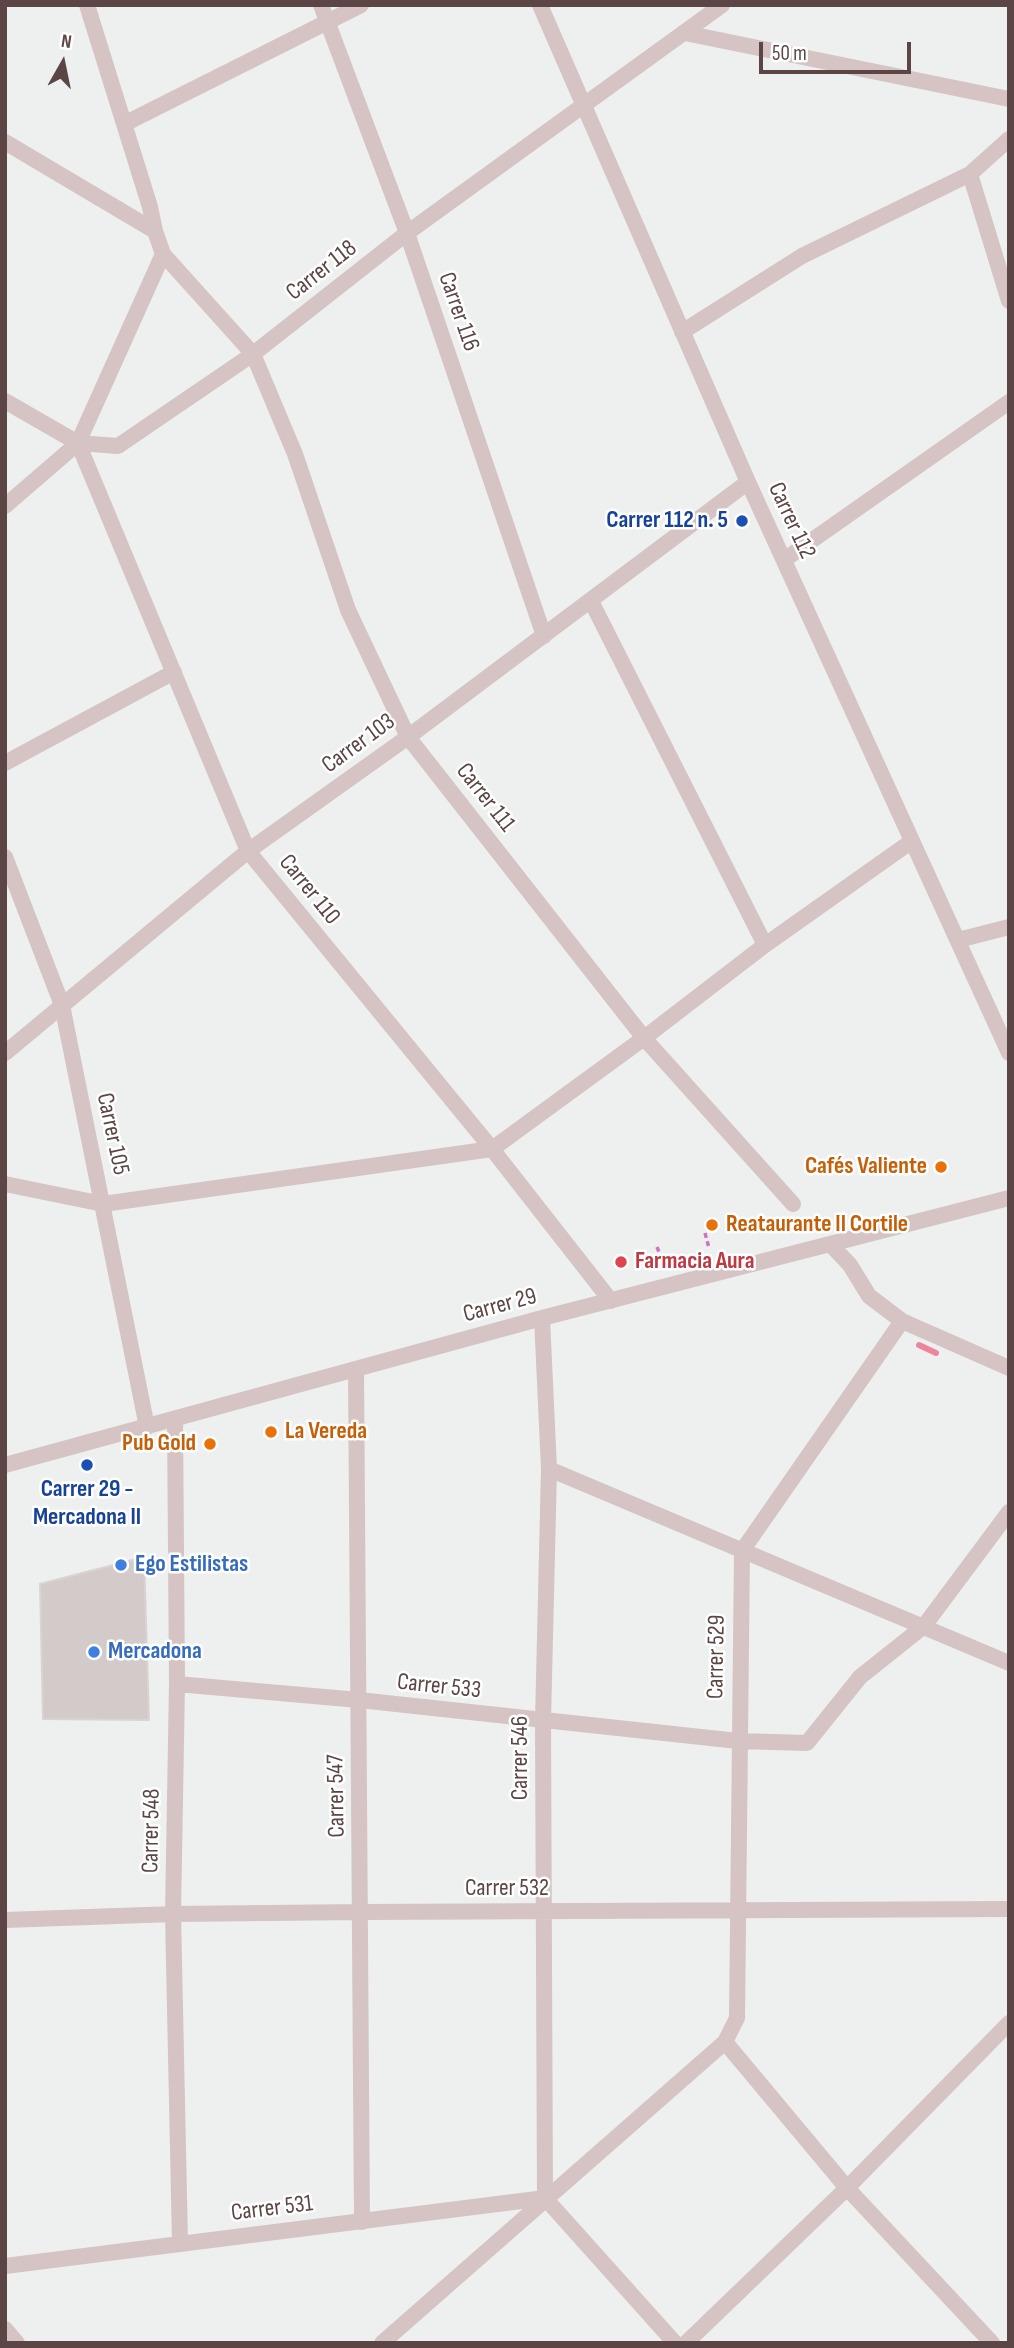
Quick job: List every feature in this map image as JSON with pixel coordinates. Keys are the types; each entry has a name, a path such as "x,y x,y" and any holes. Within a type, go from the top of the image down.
{"street":[{"path":"5,506 78,443 163,254 88,5"},
{"name":"Carrer 116","path":"321,5 407,233 544,636"},
{"path":"124,124 361,5"},
{"name":"Carrer 112","path":"540,5 748,482 1009,1053"},
{"name":"Carrer 118","path":"78,443 118,446 253,354 407,233 722,5"},
{"path":"685,33 1009,99"},
{"path":"682,332 802,256 971,174 1009,139"},
{"path":"5,142 155,231"},
{"path":"971,174 1009,301"},
{"name":"Carrer 111","path":"163,254 253,354 295,454 348,610 408,737 644,1038 793,1204"},
{"path":"5,401 78,443"},
{"path":"784,560 1009,402"},
{"name":"Carrer 110","path":"78,443 248,851 492,1149 611,1301"},
{"name":"Carrer 103","path":"5,1053 248,851 408,737 748,482"},
{"path":"591,601 765,945"},
{"path":"5,763 174,672"},
{"path":"5,1184 103,1204 492,1149 765,945 912,841"},
{"name":"Carrer 105","path":"5,857 62,1005 147,1427"},
{"path":"958,940 1009,927"},
{"name":"Carrer 29","path":"11,1464 542,1318 1009,1198"},
{"path":"830,1244 850,1265 869,1296 902,1321 1009,1368"},
{"name":"Carrer 546","path":"542,1318 549,1469 543,1721 545,2198"},
{"path":"742,1551 902,1321"},
{"name":"Carrer 547","path":"356,1369 362,1912 362,2222"},
{"name":"Carrer 548","path":"175,1419 177,1684 173,1914 180,2243"},
{"path":"5,1482 11,1464"},
{"path":"549,1469 1009,1662"},
{"path":"924,1626 1009,1512"},
{"name":"Carrer 529","path":"725,2042 737,2018 742,1551"},
{"name":"Carrer 533","path":"177,1684 359,1700 738,1741 807,1743 860,1677 924,1626"},
{"name":"Carrer 532","path":"5,1920 173,1914 1009,1909"},
{"path":"686,2343 847,2188 1009,2023"},
{"path":"382,2343 725,2042 847,2188 992,2343"},
{"path":"545,2198 675,2343"},
{"name":"Carrer 531","path":"5,2266 545,2198"},
{"path":"5,2329 17,2343"}],"path":[{"path":"705,1233 709,1248"},
{"path":"657,1247 662,1260"}],"building":[{"name":"Mercadona","path":"144,1557 149,1720 43,1719 40,1584"}],"waterway":[{"path":"919,1345 936,1353"}],"place":[{"name":"Carrer 112 n. 5","path":"742,521"},
{"name":"Cafés Valiente","path":"941,1167"},
{"name":"Reataurante II Cortile","path":"712,1225"},
{"name":"Farmacia Aura","path":"621,1262"},
{"name":"La Vereda","path":"271,1432"},
{"name":"Pub Gold","path":"210,1444"},
{"name":"Carrer 29 - Mercadona II","path":"87,1465"},
{"name":"Ego Estilistas","path":"121,1565"},
{"name":"Mercadona","path":"94,1652"}]}
